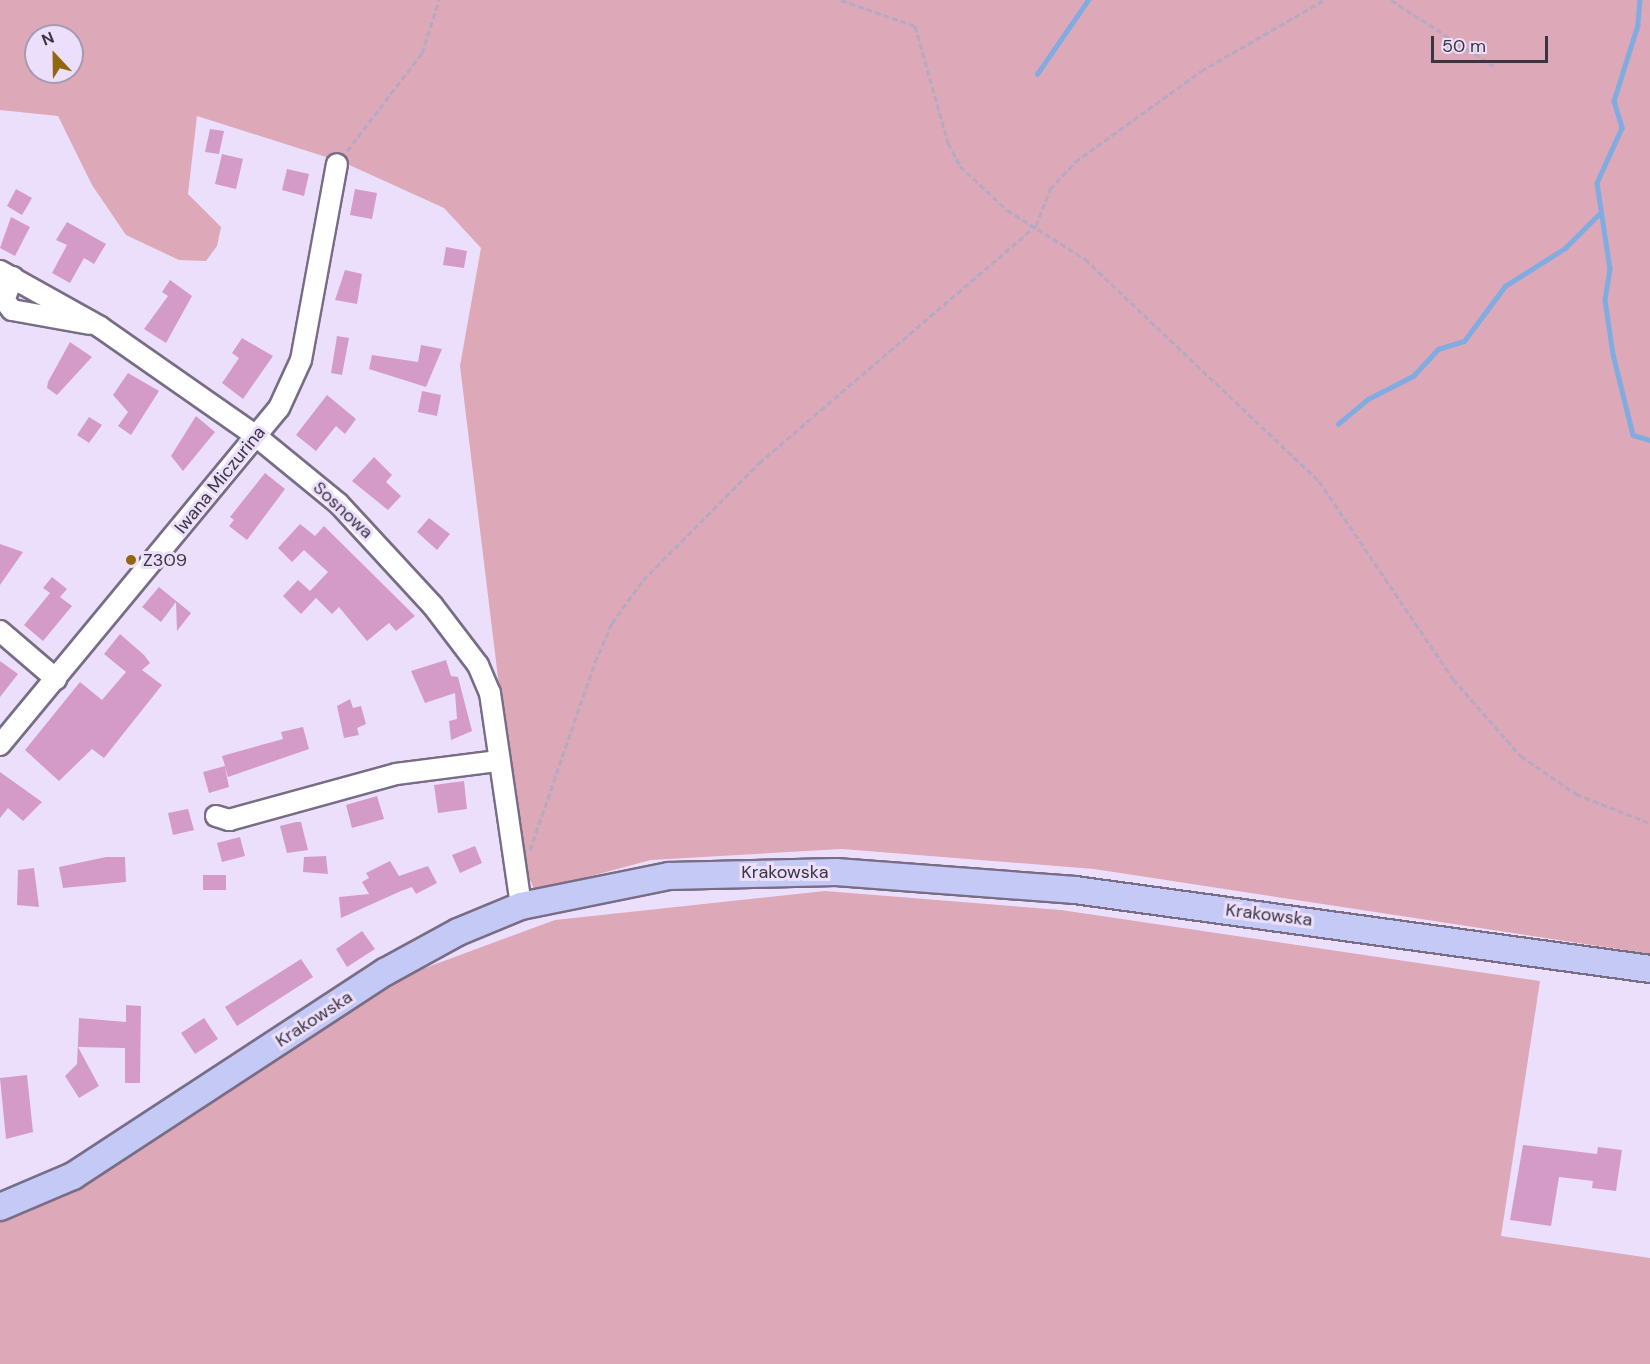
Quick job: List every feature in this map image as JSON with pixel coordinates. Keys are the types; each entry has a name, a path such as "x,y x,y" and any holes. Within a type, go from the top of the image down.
{"main road":[{"name":"Krakowska","path":"0,1207 73,1176 418,953 521,906 669,876 782,871 903,874 1282,916 1650,969"}],"street":[{"name":"Iwana Miczurina","path":"0,745 279,408 301,360 337,164"},
{"name":"Sosnowa","path":"100,327 12,310 4,300 7,274 100,327 256,436 367,532 447,624 485,679 521,906"},
{"path":"0,631 56,678"},
{"path":"216,816 229,819 396,774 498,761"}],"path":[{"path":"337,164 402,85 422,53 439,0"},
{"path":"842,0 915,26 948,143 960,166 1007,210 1086,259 1319,481 1453,678 1521,756 1576,794 1650,823"},
{"path":"529,853 595,662 612,623 643,580 759,464 1036,226 1054,183 1075,162 1201,71 1324,0"},
{"path":"1391,0 1494,66"}],"shaded area":[{"path":"0,0 1650,0 1650,954 1094,869 842,849 651,860 535,891 520,858 460,366 481,248 444,208 345,163 197,116 188,194 221,227 217,246 206,261 179,260 126,235 92,185 58,116 0,110"},
{"path":"825,891 1061,910 1540,981 1501,1236 1650,1258 1650,1364 0,1364 0,1221 83,1182 406,975 555,920"}],"building":[{"path":"210,129 224,131 219,154 205,152"},
{"path":"222,154 243,159 236,189 215,184"},
{"path":"287,169 309,174 304,196 282,190"},
{"path":"16,189 32,198 22,215 7,206"},
{"path":"355,189 377,193 372,219 350,215"},
{"path":"11,217 30,227 15,256 0,248"},
{"path":"67,222 106,244 94,264 84,258 70,283 52,273 67,245 56,240"},
{"path":"446,247 467,251 464,268 443,265"},
{"path":"345,270 362,274 357,304 335,300"},
{"path":"170,280 192,296 166,343 144,329 168,296 162,292"},
{"path":"337,336 349,338 342,375 331,373"},
{"path":"242,338 273,356 243,399 222,383 239,358 232,353"},
{"path":"70,342 92,357 57,395 47,388 48,382"},
{"path":"421,345 442,349 426,387 369,369 372,355 418,362"},
{"path":"128,373 159,391 131,435 118,426 128,412 113,395"},
{"path":"422,391 441,395 437,416 418,412"},
{"path":"327,395 356,419 345,434 336,426 316,451 296,435"},
{"path":"196,416 215,432 183,471 171,456"},
{"path":"89,417 102,425 89,443 77,435"},
{"path":"374,457 392,475 386,482 401,496 388,510 352,481"},
{"path":"265,473 285,489 247,540 229,526 234,520 230,517"},
{"path":"429,518 450,534 437,550 417,532"},
{"path":"300,524 315,536 324,526 415,616 396,631 389,623 367,641 339,607 332,614 316,598 301,614 283,596 298,580 310,591 328,572 304,550 292,562 278,548"},
{"path":"0,544 23,552 0,585"},
{"path":"52,577 67,589 60,597 72,606 43,641 24,625 50,593 43,588"},
{"path":"159,587 191,613 177,631 176,602 161,622 142,607"},
{"path":"120,634 150,663 142,670 162,685 104,758 92,749 59,781 25,750 80,682 102,700 126,672 104,654"},
{"path":"446,660 451,676 458,677 472,731 451,740 449,721 457,719 455,693 425,703 411,671"},
{"path":"0,661 18,674 0,697"},
{"path":"350,699 353,708 361,706 366,724 357,728 359,735 344,738 337,706"},
{"path":"303,727 309,749 228,777 225,767 229,787 209,793 203,772 225,766 222,756 283,739 281,732"},
{"path":"0,772 42,802 23,821 8,808 0,818"},
{"path":"464,781 467,809 438,813 434,785"},
{"path":"377,796 384,819 352,828 346,805"},
{"path":"188,809 194,830 173,835 168,813"},
{"path":"301,822 308,850 287,853 280,826"},
{"path":"240,837 245,856 222,862 217,843"},
{"path":"475,846 482,863 460,873 452,855"},
{"path":"326,856 328,874 303,872 304,857"},
{"path":"106,857 125,857 126,882 63,888 59,867"},
{"path":"390,861 399,876 428,866 437,883 416,894 412,887 401,891 341,918 339,897 369,894 362,882 369,878 366,873"},
{"path":"34,868 39,907 17,905 18,870"},
{"path":"203,875 226,875 226,890 203,890"},
{"path":"362,931 375,949 347,967 336,949"},
{"path":"301,959 313,977 237,1026 225,1007"},
{"path":"126,1005 141,1006 140,1083 125,1083 125,1048 78,1047 99,1086 79,1098 65,1076 77,1064 79,1018 126,1022"},
{"path":"204,1018 218,1039 195,1054 181,1033"},
{"path":"27,1075 33,1132 6,1139 0,1078"},
{"path":"1523,1145 1597,1154 1598,1147 1622,1150 1616,1191 1592,1188 1593,1181 1559,1177 1551,1226 1510,1220"}],"waterway":[{"path":"1037,74 1088,0"},
{"path":"1640,0 1638,25 1614,101 1622,128 1597,183 1610,269 1605,300 1613,354 1633,435 1650,440"},
{"path":"1338,424 1368,399 1413,376 1438,349 1464,341 1505,286 1565,248 1598,215"}],"place":[{"name":"Z309","path":"131,560"}]}
